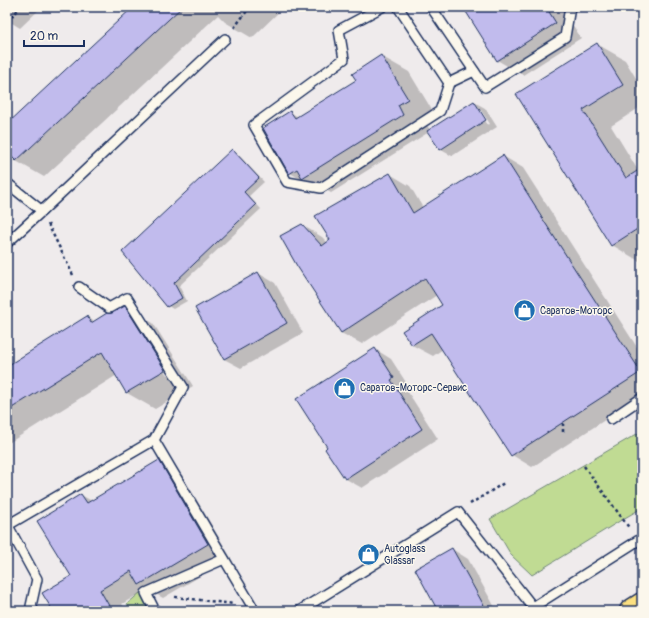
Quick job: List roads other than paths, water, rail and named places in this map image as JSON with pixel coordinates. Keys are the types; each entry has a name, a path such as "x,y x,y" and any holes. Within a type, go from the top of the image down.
{"main road":[{"path":"631,611 642,604"}],"lane":[{"path":"382,7 339,30 344,59 254,125 287,182 321,188 440,111 449,83 474,71"},
{"path":"398,7 449,83"},
{"path":"431,7 485,87 565,37 570,7"},
{"path":"7,243 225,39"},
{"path":"7,183 42,211"},
{"path":"34,611 31,606 37,579 8,524 154,440 183,387 127,298 109,308 79,287"},
{"path":"611,420 642,398"},
{"path":"154,440 252,606"},
{"path":"299,611 458,512 534,609 642,538"},
{"path":"155,611 146,593 224,559"}],"place":[{"name":"Саратов-Моторс","path":"524,311"},
{"name":"Саратов-Моторс-Сервис","path":"345,388"},
{"name":"Autoglass Glassar","path":"368,555"}]}
